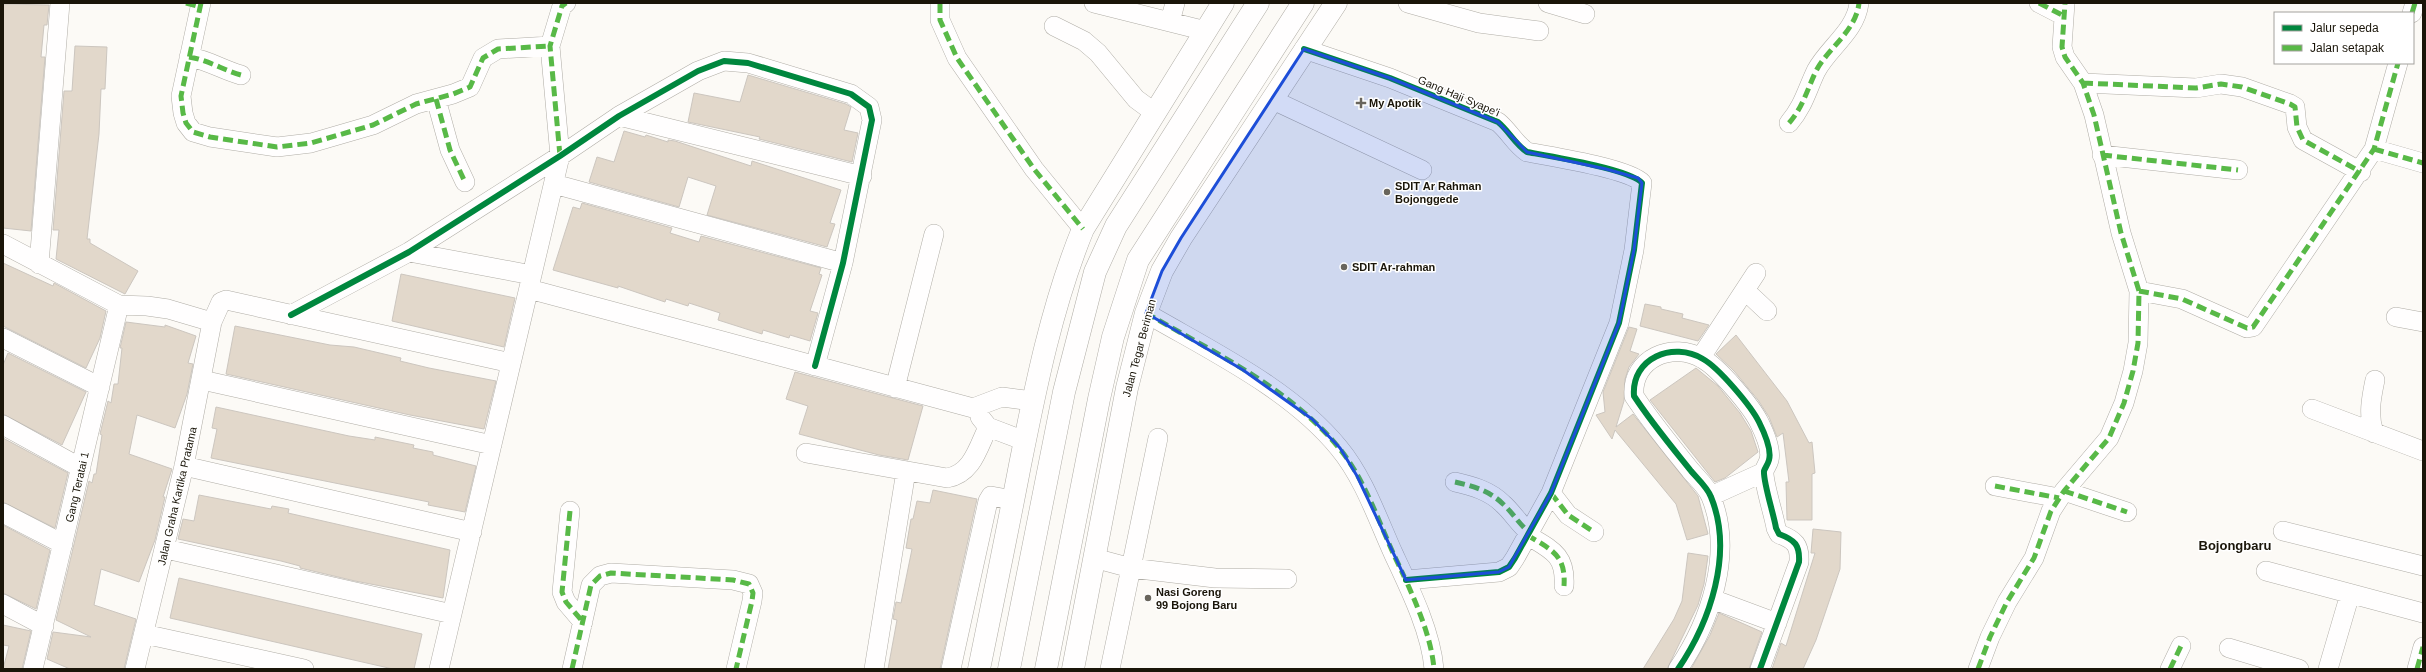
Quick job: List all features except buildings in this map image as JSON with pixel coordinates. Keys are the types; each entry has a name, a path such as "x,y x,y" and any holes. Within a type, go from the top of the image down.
{"main road":[{"path":"979,669 1033,401 1051,319 1067,268 1083,229 1223,3"},
{"path":"1009,669 1064,392 1095,272 1116,226 1258,3"},
{"path":"1046,669 1099,399 1119,317 1138,260 1303,3"},
{"name":"Jalan Tegar Beriman","path":"1073,669 1126,388 1146,313 1162,271 1181,238 1268,108 1304,49 1336,3"},
{"path":"1184,66 1209,81"},
{"path":"1241,101 1268,108"},
{"path":"1064,392 1099,399"}],"street":[{"path":"39,264 60,3"},
{"path":"444,667 452,614 560,156 550,46 562,6 566,3"},
{"path":"940,3 940,20 957,58 1034,169 1083,229"},
{"path":"1094,3 1206,31"},
{"path":"1170,22 1175,3"},
{"path":"1408,3 1479,22 1538,31"},
{"path":"1548,3 1586,14"},
{"path":"1789,123 1800,111 1817,70 1842,39 1853,20 1859,3"},
{"path":"1978,669 1990,637 2007,602 2034,558 2051,510 2062,494 2109,438 2124,403 2134,372 2138,343 2139,291 2121,233 2102,156 2094,115 2083,84 2065,57 2062,36 2064,9 2039,3"},
{"path":"196,4 189,57 181,96 186,124 193,132 210,137 277,147 311,143 373,125 416,104 436,99 470,87 483,58 498,49 550,46"},
{"path":"1054,26 1084,41 1098,53 1136,99 1155,113"},
{"name":"Gang Haji Syape'i","path":"1304,49 1390,78 1498,122 1507,130 1520,147 1527,152 1606,169 1638,178 1642,183 1634,250 1619,323 1551,493"},
{"path":"189,57 207,60 227,71 241,75"},
{"path":"291,315 409,252 560,156 619,116 698,71 724,61 748,62 851,94 869,107 872,120 862,176 843,263 815,366"},
{"path":"2139,291 2182,299 2247,328 2254,327 2361,172 2374,149 2398,64"},
{"path":"2083,84 2196,88 2221,84 2242,87 2295,107 2297,127 2303,140 2361,172"},
{"path":"436,99 450,150 465,182"},
{"path":"1268,108 1422,170"},
{"path":"619,116 862,176"},
{"path":"2374,149 2423,163"},
{"path":"2102,156 2238,170"},
{"path":"554,184 843,263"},
{"path":"895,388 934,234"},
{"path":"3,244 119,305 147,306 168,309 212,322"},
{"path":"409,252 530,282 815,366 973,408 1002,397 1033,401"},
{"path":"1701,358 1756,274"},
{"path":"1743,294 1752,296 1767,311"},
{"name":"Jalan Graha Kartika Pratama","path":"136,669 166,549 202,380 212,322 218,306 226,300 511,363"},
{"name":"Gang Teratai 1","path":"33,669 119,305"},
{"path":"1146,313 1244,370 1312,420 1340,448 1357,476 1406,580 1433,651 1434,669"},
{"path":"2396,317 2423,322"},
{"path":"3,338 100,387"},
{"path":"1678,669 1686,657 1712,599 1720,566 1720,539 1711,496 1645,413 1634,396 1633,386 1637,374 1644,363 1657,356 1671,352 1701,358 1714,366 1759,421 1769,451 1769,460 1764,472 1776,528 1779,534 1792,539 1800,551 1799,562 1760,669"},
{"path":"202,380 492,445"},
{"path":"2374,433 2370,422 2370,404 2375,380"},
{"path":"973,408 988,427 1025,441"},
{"path":"2312,409 2423,451"},
{"path":"3,425 81,468"},
{"path":"806,453 947,478 957,476 968,469 988,427"},
{"path":"1110,669 1158,438"},
{"path":"184,466 472,532"},
{"path":"874,669 906,471"},
{"path":"1711,496 1764,472"},
{"path":"1455,482 1474,486 1503,504 1528,534 1556,555 1563,563 1564,586"},
{"path":"1995,486 2062,494 2127,512"},
{"path":"1406,580 1499,572 1509,567 1551,493 1568,515 1594,532"},
{"path":"951,669 988,501 991,496 1013,500"},
{"path":"570,511 562,592 566,602 583,622"},
{"path":"3,513 63,544"},
{"path":"2283,531 2423,566"},
{"path":"166,549 452,614"},
{"path":"1094,558 1131,568 1215,578 1287,579"},
{"path":"2266,571 2423,613"},
{"path":"572,669 591,585 600,576 611,573 733,580 749,584 753,593 752,600 736,669"},
{"path":"2328,669 2350,594"},
{"path":"1712,599 1777,623"},
{"path":"3,604 44,626"},
{"path":"962,619 988,621"},
{"path":"144,634 304,669"},
{"path":"2170,669 2182,646"},
{"path":"2417,669 2423,647"},
{"path":"2229,648 2299,669"}],"highlighted area":[{"path":"1304,49 1390,78 1498,122 1527,152 1606,169 1638,178 1642,183 1634,250 1619,323 1551,493 1509,567 1499,572 1406,580 1357,476 1340,448 1312,419 1243,370 1146,313 1162,271 1181,238"}],"marked path":[{"path":"186,3 201,7"},
{"path":"201,3 181,96 186,123 193,132 210,137 277,147 311,143 373,125 416,104 453,94 470,87 483,58 498,49 550,46"},
{"path":"560,156 550,46 562,6 566,3"},
{"path":"940,3 940,20 957,58 1034,169 1083,229"},
{"path":"1789,123 1801,105 1821,63 1853,22 1859,3"},
{"path":"2039,3 2064,16"},
{"path":"1978,669 1990,637 2007,602 2034,558 2051,511 2064,491 2109,438 2124,403 2133,371 2138,343 2139,291 2121,233 2094,115 2083,83 2065,57 2062,47 2065,3"},
{"path":"2412,12 2415,3"},
{"path":"189,57 203,60 241,75"},
{"path":"2139,291 2182,299 2247,328 2253,327 2374,149 2398,64"},
{"path":"2083,83 2196,88 2221,84 2242,87 2295,107 2297,127 2303,140 2361,172"},
{"path":"436,99 450,150 465,182"},
{"path":"2374,149 2423,163"},
{"path":"2102,155 2238,170"},
{"path":"1146,313 1223,357 1274,389 1298,407 1320,427 1339,448 1356,472 1413,596 1429,640 1434,669"},
{"path":"1455,482 1475,487 1498,499 1529,532"},
{"path":"1995,486 2059,498"},
{"path":"2064,491 2127,512"},
{"path":"1551,493 1568,515 1594,532"},
{"path":"570,511 562,592 566,602 583,622"},
{"path":"1527,535 1556,554 1563,567 1564,586"},
{"path":"572,669 591,585 600,576 611,573 733,580 749,584 753,593 752,601 736,669"},
{"path":"2170,669 2181,646"},
{"path":"2417,669 2423,647"}],"cycle path":[{"path":"1304,49 1390,78 1498,122 1527,152 1606,168 1635,178 1642,183 1634,250 1619,323 1551,493 1515,558 1509,567 1499,572 1406,580"},
{"path":"291,315 409,252 560,156 619,116 698,71 724,61 748,63 851,94 869,107 872,120 843,263 815,366"},
{"path":"1678,669 1700,630 1709,609 1715,586 1719,564 1720,541 1717,519 1711,497 1707,490 1661,434 1634,396 1635,383 1639,372 1647,363 1656,356 1679,352 1691,354 1710,364 1734,388 1755,415 1767,441 1770,456 1764,471 1764,476 1776,528 1779,534 1793,541 1799,551 1799,562 1760,669"}],"place":[{"name":"My Apotik","path":"1361,103"},
{"name":"SDIT Ar Rahman Bojonggede","path":"1387,192"},
{"name":"SDIT Ar-rahman","path":"1344,267"},
{"name":"Nasi Goreng 99 Bojong Baru","path":"1148,598"}],"district":[{"name":"Bojongbaru","path":"2235,545"}]}
